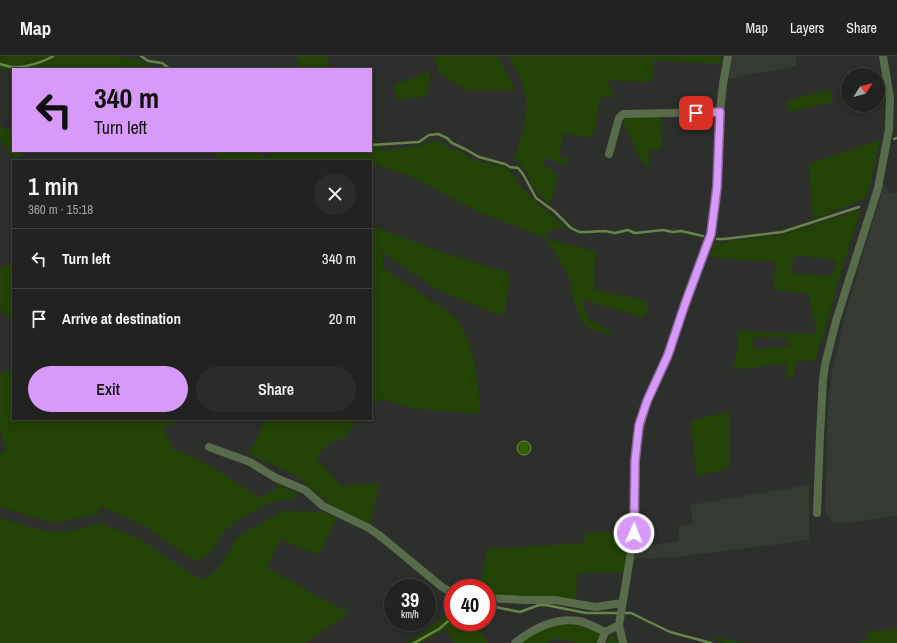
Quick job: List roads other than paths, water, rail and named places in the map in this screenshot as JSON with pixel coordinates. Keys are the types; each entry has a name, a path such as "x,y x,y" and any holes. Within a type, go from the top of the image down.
{"street":[{"path":"623,643 619,621 634,533 635,461 639,425 647,401 668,355 711,234 717,187 720,112 728,56"},
{"path":"817,513 820,421 825,365 836,321 878,188 894,97 883,56"},
{"path":"609,154 619,118 623,114 720,112"},
{"path":"209,447 250,462 276,478 305,490 323,506 367,527 444,588"},
{"path":"496,598 555,600 595,606 621,606"},
{"path":"515,643 539,626 568,620 586,623 605,632"},
{"path":"601,643 605,632 619,621"}],"waterway":[{"path":"0,64 11,67 23,67 53,56"},
{"path":"141,56 148,61 162,63 169,68"},
{"path":"372,145 419,142 429,135 438,134 479,157 505,164 510,167 518,168 523,174 536,198 554,211 571,228 579,232 605,231 615,233 628,230 635,233 663,230 673,232 681,231 703,236"},
{"path":"717,239 782,232 859,207"},
{"path":"496,607 520,612 539,605 546,605 586,613 631,613 670,632 711,643"},
{"path":"414,643 444,625"}]}
